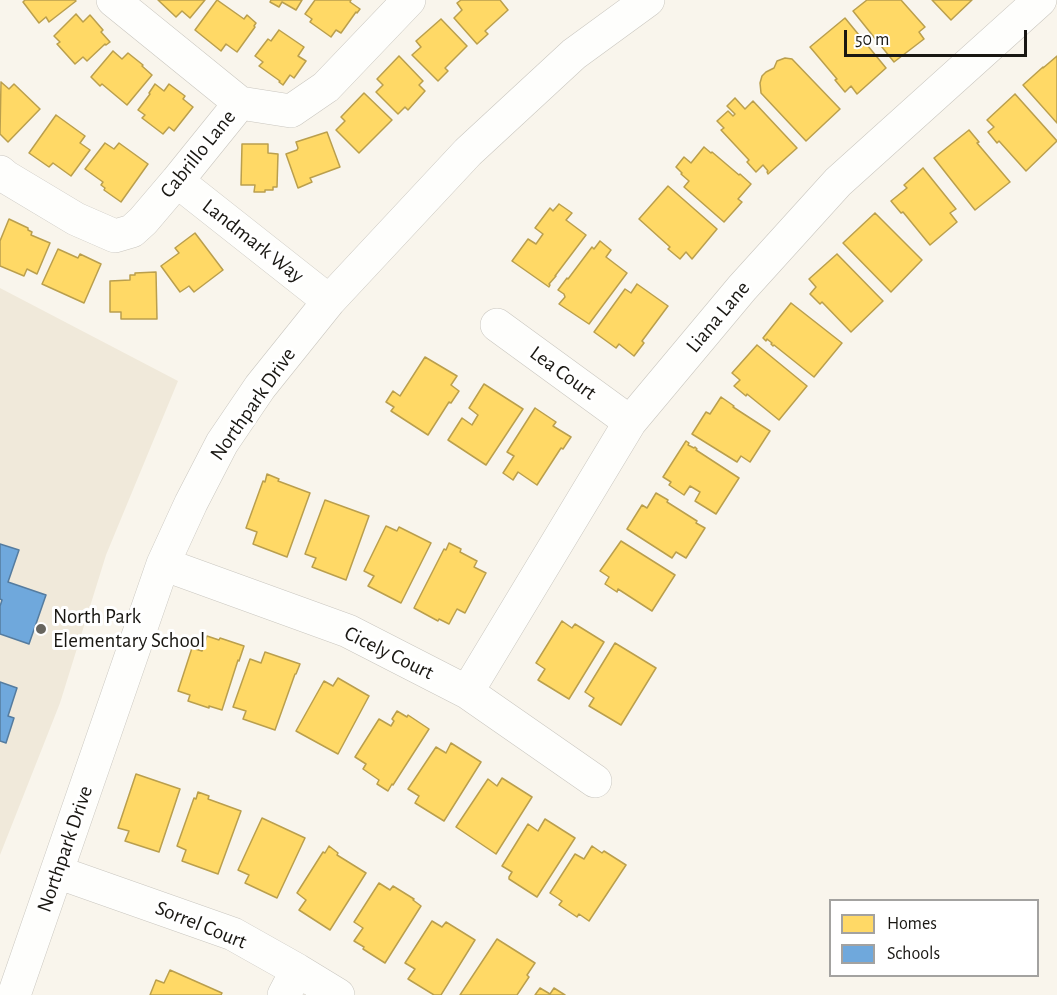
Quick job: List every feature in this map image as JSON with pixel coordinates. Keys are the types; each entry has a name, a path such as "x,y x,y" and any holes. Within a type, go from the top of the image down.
{"street":[{"path":"113,0 240,103"},
{"name":"Cabrillo Lane","path":"0,172 76,219 115,236 132,231 177,181 240,103 291,111 326,87 410,0"},
{"name":"Northpark Drive","path":"14,995 163,564 222,443 260,387 329,301 468,152 574,54 648,0"},
{"name":"Liana Lane","path":"467,692 630,422 742,288 838,182 1040,0"},
{"name":"Landmark Way","path":"177,181 329,301"},
{"name":"Lea Court","path":"497,325 630,422"},
{"name":"Cicely Court","path":"163,564 348,632 467,692 595,781"},
{"name":"Sorrel Court","path":"57,872 233,934 291,982 338,995"}],"shaded area":[{"name":"North Park Elementary School","path":"0,288 178,381 106,555 60,703 0,855"}],"building: Homes":[{"path":"25,0 76,1 49,22 46,17 39,23 23,2"},
{"path":"158,0 205,0 190,18 182,11 176,17"},
{"path":"217,0 244,19 247,15 256,23 237,52 226,44 221,51 195,30"},
{"path":"271,0 302,0 296,10 282,2 279,7 270,2"},
{"path":"315,0 351,0 350,2 360,9 341,33 336,30 331,37 310,22 312,19 305,14"},
{"path":"461,0 500,0 508,10 485,31 488,34 477,44 454,18 462,10 457,3"},
{"path":"867,0 901,0 925,27 919,32 924,39 894,62 853,11"},
{"path":"932,0 972,0 951,20"},
{"path":"76,14 83,22 90,15 110,42 87,61 83,57 75,64 57,44 60,42 54,36"},
{"path":"845,18 886,68 857,94 851,86 845,92 810,47"},
{"path":"441,19 467,46 445,68 448,71 438,81 412,55 421,47 416,41"},
{"path":"279,30 304,47 298,56 306,61 294,78 290,75 283,85 259,66 263,62 255,56 268,39 271,41"},
{"path":"113,51 122,59 128,53 152,75 127,105 91,77"},
{"path":"399,56 423,81 419,85 425,91 408,110 405,107 398,114 376,92 383,85 377,79"},
{"path":"1057,56 1057,123 1023,85"},
{"path":"785,58 792,59 840,109 806,141 761,93 762,76 774,68 777,61"},
{"path":"1,82 9,89 14,84 40,109 8,142 0,134"},
{"path":"155,84 164,91 169,84 185,96 183,99 193,107 174,131 169,127 163,134 142,118 145,115 138,110"},
{"path":"364,93 392,120 359,153 336,130 345,121 341,117"},
{"path":"1015,94 1057,141 1026,171 988,132 994,127 987,120"},
{"path":"735,98 745,109 753,101 797,148 768,174 763,165 756,172 747,162 749,160 721,130 724,128 717,121 728,111 733,116 735,114 727,106"},
{"path":"56,115 85,136 80,143 90,150 71,176 53,163 49,167 29,153"},
{"path":"969,130 1010,182 975,210 934,158"},
{"path":"327,132 340,167 310,178 312,182 298,188 286,154 297,150 296,142"},
{"path":"105,143 114,149 119,143 148,164 121,202 104,190 105,188 101,185 103,182 85,169"},
{"path":"242,144 268,144 268,153 278,154 277,187 273,187 273,190 254,192 255,185 241,185"},
{"path":"704,147 751,184 738,199 742,202 724,222 684,187 689,181 676,167 684,157 691,163"},
{"path":"923,168 956,209 950,213 957,222 930,245 891,201 907,188 904,185"},
{"path":"668,186 717,229 692,259 686,252 680,259 639,219"},
{"path":"559,204 572,213 566,220 586,235 549,287 512,261 528,239 536,244 543,234 535,228 550,208 553,211"},
{"path":"875,213 922,260 891,292 843,243"},
{"path":"9,219 28,228 32,232 31,235 50,243 37,274 27,269 24,276 0,266 0,241"},
{"path":"195,233 223,270 194,292 189,286 180,292 161,266 179,253 175,248"},
{"path":"600,241 611,250 606,257 627,273 589,324 559,304 565,297 558,290 592,247 594,249"},
{"path":"58,249 78,258 80,254 101,264 84,303 42,284"},
{"path":"837,254 883,301 851,332 822,302 820,304 810,294 816,287 809,279"},
{"path":"156,272 157,319 121,319 121,312 110,312 110,281 130,280 130,275 135,275 135,273"},
{"path":"637,284 668,306 642,341 644,343 634,356 619,344 616,348 594,332 625,289 631,293"},
{"path":"791,303 842,343 814,377 763,338"},
{"path":"757,345 807,386 779,420 734,386 740,380 732,373"},
{"path":"425,357 457,376 451,385 459,391 451,403 449,402 428,435 391,411 394,407 386,402 393,391 400,396"},
{"path":"484,384 523,409 486,465 448,440 462,418 472,425 478,415 469,408"},
{"path":"721,397 770,431 750,462 741,456 737,462 692,434 706,412 710,414"},
{"path":"535,408 556,422 553,426 571,437 563,449 561,448 537,485 518,472 513,480 503,473 514,456 507,452"},
{"path":"686,441 688,445 695,447 696,450 739,478 716,514 695,501 700,492 690,486 684,495 669,485 671,482 663,477"},
{"path":"267,474 279,479 278,481 310,493 287,557 253,544 257,532 246,528"},
{"path":"656,493 705,528 686,558 676,552 672,558 627,529 642,505 647,508"},
{"path":"325,500 369,516 346,580 312,567 316,558 305,554"},
{"path":"386,526 397,531 399,527 431,543 401,603 368,586 374,576 364,571"},
{"path":"621,541 675,575 652,611 618,589 617,592 605,584 609,577 600,571"},
{"path":"449,543 477,561 474,567 486,573 465,613 457,609 449,624 439,619 438,621 414,608"},
{"path":"562,621 572,628 575,624 604,642 569,699 538,680 545,669 536,663"},
{"path":"207,636 244,646 222,710 188,701 190,695 178,691 192,648 202,651"},
{"path":"615,643 656,668 621,725 589,706 594,698 585,692"},
{"path":"265,652 300,664 275,730 243,719 246,711 233,707 250,659 261,663"},
{"path":"338,678 369,696 338,754 296,731 324,681 333,686"},
{"path":"397,711 407,717 408,715 429,729 388,791 377,784 379,780 363,769 366,764 355,757 379,719 391,726"},
{"path":"451,743 481,762 444,821 415,803 419,796 408,789 436,747 446,753"},
{"path":"136,774 180,789 159,852 125,841 129,831 118,828"},
{"path":"502,778 532,797 496,854 456,827 488,779 497,786"},
{"path":"198,792 209,796 208,799 241,811 218,874 182,861 186,850 177,846"},
{"path":"262,818 305,838 277,898 245,883 249,875 238,870"},
{"path":"545,819 575,838 537,897 509,879 512,872 502,866 528,824 538,831"},
{"path":"329,846 338,853 337,855 366,873 330,930 299,910 306,900 297,893"},
{"path":"592,846 626,865 589,921 579,914 577,917 559,905 562,901 550,893 575,854 584,859"},
{"path":"379,883 390,890 393,886 421,906 385,963 354,941 363,928 354,922"},
{"path":"432,921 442,927 446,922 475,940 441,995 434,995 408,979 415,969 405,963"},
{"path":"497,939 535,963 527,975 529,977 517,995 460,995"},
{"path":"170,970 222,993 221,995 150,995 156,980 164,983"},
{"path":"540,988 550,994 554,988 565,995 535,995"}],"building: Schools":[{"path":"0,544 19,550 8,582 46,595 29,644 0,634 2,600 0,599"},
{"path":"0,682 17,688 8,716 14,718 6,743 0,741"}],"place":[{"name":"North Park Elementary School","path":"41,629"}]}
